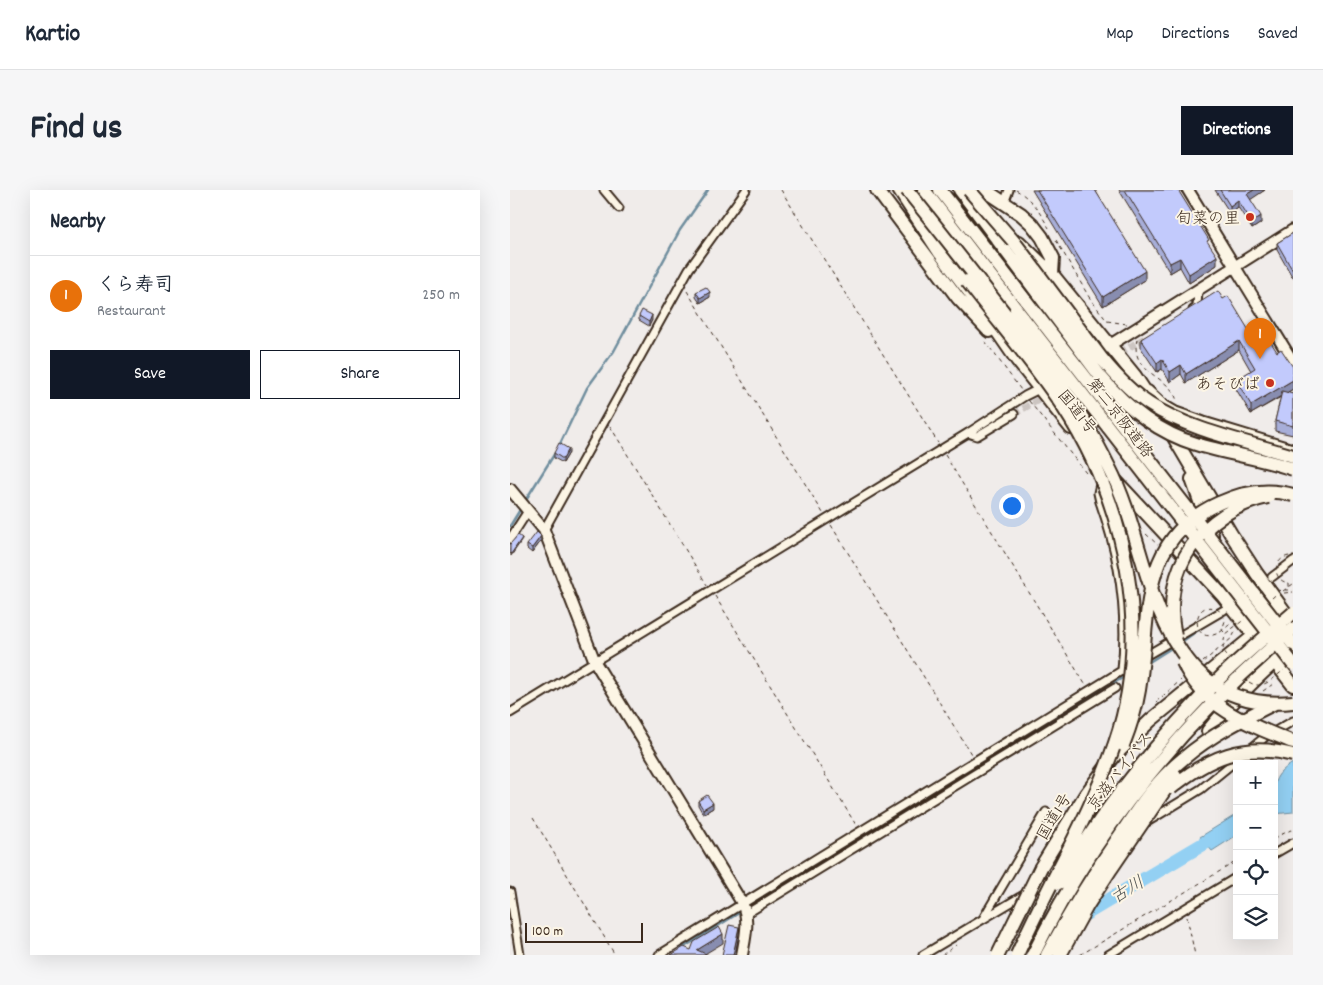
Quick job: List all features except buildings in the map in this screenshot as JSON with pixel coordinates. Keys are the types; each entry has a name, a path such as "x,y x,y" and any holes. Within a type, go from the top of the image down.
{"highway":[{"path":"877,190 958,298 1017,360"},
{"name":"国道1号","path":"899,190 940,253 1039,389 1104,469 1192,562 1254,635 1293,685"},
{"path":"904,190 967,281 1063,408 1096,471 1115,519 1126,564 1129,588 1132,636 1131,660 1121,725 1090,806"},
{"path":"908,190 1060,384 1086,424 1111,470 1122,497 1160,612 1170,635 1181,652 1203,676 1222,690 1246,700 1293,702"},
{"name":"第二京阪道路","path":"924,190 1293,664"},
{"name":"第二京阪道路","path":"940,190 1285,641"},
{"path":"960,190 1100,376 1118,397 1137,414 1163,431 1194,444 1293,469"},
{"path":"969,190 1052,274 1111,344 1135,376 1257,574 1290,609 1293,623"},
{"path":"969,190 1015,243 1115,375 1138,397 1166,414 1185,422 1293,456"},
{"path":"985,190 1021,214 1032,224 1054,258 1052,274"},
{"path":"1178,444 1225,562 1237,582 1285,641"},
{"path":"1018,955 1037,910 1090,806 1116,760 1132,720 1139,690 1150,592 1155,572 1169,543 1190,520 1205,510 1231,498 1265,491 1293,494"},
{"path":"1293,494 1260,499 1243,504 1229,511 1208,527 1191,547 1178,571 1172,597 1173,627 1180,655 1200,689 1219,707 1232,715 1259,729 1293,742"},
{"path":"1285,641 1290,609"},
{"path":"1285,641 1282,628 1290,609"},
{"path":"1060,955 1087,906 1168,785 1222,714 1275,661 1293,629"},
{"name":"国道1号","path":"1254,635 1285,641"},
{"name":"国道1号","path":"998,955 1041,867 1086,794 1115,755 1151,720 1254,635"},
{"path":"1275,661 1276,646 1274,636 1285,641"},
{"name":"京滋バイパス","path":"1018,955 1069,867 1092,832 1142,765 1196,703 1236,662 1285,641"},
{"name":"京滋バイパス","path":"1033,955 1079,873 1125,806 1152,771 1234,682 1285,641"},
{"path":"1047,955 1092,878 1155,787 1183,759 1229,727 1293,695"},
{"path":"1092,878 1121,840 1152,806 1203,764 1236,752 1252,750 1267,750 1293,755"}],"street":[{"path":"604,190 619,208"},
{"path":"544,530 689,269 746,190"},
{"path":"1004,203 1009,190"},
{"path":"1188,190 1293,362"},
{"path":"510,713 968,433 1293,230"},
{"path":"1182,316 1197,307 1198,290"},
{"path":"1135,376 1164,404 1176,411 1293,448"},
{"path":"968,433 977,436 1014,414"},
{"path":"1104,469 1098,493 1117,563 1124,618 1122,670"},
{"path":"510,489 544,530 595,662 744,909 747,923 742,955"},
{"path":"510,539 525,507"},
{"path":"1272,577 1291,558"},
{"path":"744,909 860,832 1122,670 1224,610"},
{"path":"659,955 866,840 1115,688"},
{"path":"1090,691 1096,699"},
{"path":"924,955 1201,789 1265,738 1293,721"},
{"path":"975,761 980,770"},
{"path":"983,919 1046,812"},
{"path":"860,832 866,840"},
{"path":"1278,852 1293,843"},
{"path":"1108,955 1233,879"},
{"path":"510,892 520,955"}],"path":[{"path":"781,190 1090,691"},
{"path":"1015,190 1024,194 1035,205 1050,230"},
{"path":"1055,238 1089,297 1107,321 1128,324"},
{"path":"1137,337 1136,357 1154,377 1167,385 1177,398 1176,411"},
{"path":"606,419 860,832"},
{"path":"1289,589 1289,583 1280,580 1276,567 1281,559 1291,558"},
{"path":"1293,584 1280,593 1293,592"},
{"path":"1225,634 1222,630 1224,617 1218,610 1210,607 1201,611 1198,615 1198,628 1210,636 1219,633 1224,629 1235,620"},
{"path":"532,818 615,955"},
{"path":"1278,836 1293,829"},
{"path":"1080,955 1233,863"},
{"path":"1185,909 1195,955"}],"water":[{"path":"1293,763 1293,812 1278,814 1278,776"},
{"path":"1233,816 1233,838 1212,851 1200,837"}],"waterway":[{"path":"559,446 587,388 614,351 680,230 708,190"},
{"path":"525,501 555,453"},
{"path":"510,526 521,508"},
{"path":"1180,643 1204,626"},
{"path":"1146,664 1173,647"},
{"path":"747,908 989,757 1124,677"},
{"name":"古川","path":"1077,919 1233,826"},
{"path":"681,949 742,911"}],"tunnel":[{"path":"1102,363 1145,338"},
{"path":"1014,414 1047,395"}],"place":[{"name":"旬菜の里","path":"1250,217"},
{"name":"くら寿司","path":"1260,359"},
{"name":"あそびば","path":"1270,383"}]}
